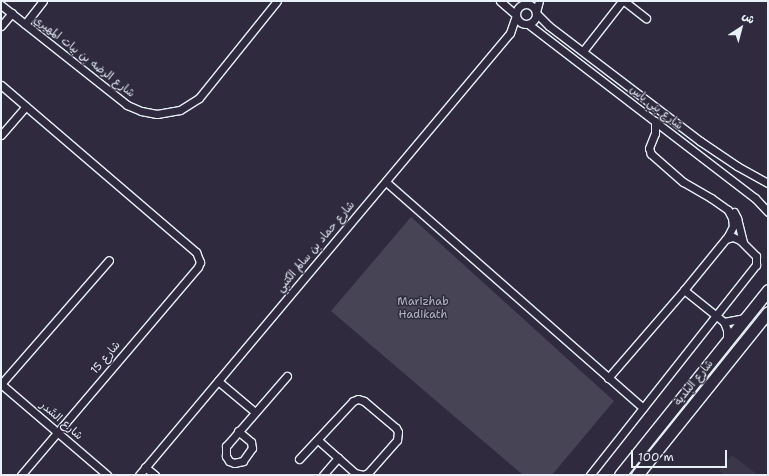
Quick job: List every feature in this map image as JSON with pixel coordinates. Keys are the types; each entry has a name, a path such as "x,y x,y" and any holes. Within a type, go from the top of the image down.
{"main road":[{"name":"شارع البلدية","path":"620,475 768,290"},
{"name":"شارع البلدية","path":"637,475 768,312"}],"street":[{"path":"25,24 43,1"},
{"name":"شارع الرضه بن بيات المهيري","path":"1,5 127,105 141,111 164,113 180,110 200,98 277,1"},
{"path":"500,1 516,16 519,21 527,24 534,20 539,1"},
{"path":"583,51 623,1 646,18"},
{"path":"516,16 519,7 525,3 532,6 536,13"},
{"path":"1,26 12,13"},
{"name":"شارع بني ياس","path":"536,13 700,141 737,166 768,183"},
{"name":"شارع حماد بن سالم الكتبي","path":"139,475 510,33 516,16"},
{"name":"شارع حماد بن سالم الكتبي","path":"510,33 527,24"},
{"name":"شارع بني ياس","path":"527,24 755,198 768,212"},
{"path":"1,85 26,106 1,135"},
{"name":"شارع 15","path":"21,475 198,266 200,259 196,252 26,106"},
{"path":"608,378 684,290 726,239 732,229 733,221 728,210 683,182 656,160 649,151 649,144 654,137 655,121"},
{"path":"654,137 669,132"},
{"path":"386,182 643,408"},
{"path":"718,203 726,205 735,214 743,243"},
{"path":"590,475 756,265 756,256 743,243 733,238 726,239"},
{"path":"1,384 109,260"},
{"path":"684,290 724,322 727,330 726,343"},
{"path":"724,322 734,322 746,317"},
{"path":"238,431 251,442 252,448 243,461 234,463 227,458 225,449 238,431 287,376"},
{"path":"218,382 255,412"},
{"name":"شارع السَّدر","path":"1,384 107,475"},
{"path":"299,459 308,447 318,440 353,401 358,399 364,400 398,430 399,435 397,440 366,474 358,474 318,440"},
{"path":"323,475 338,458"},
{"path":"145,467 155,475"}],"shaded area":[{"path":"732,455 758,475 725,475 719,471"}],"green space":[{"name":"Marizhab Hadikath","path":"411,217 614,401 552,475 523,475 331,311"}]}
